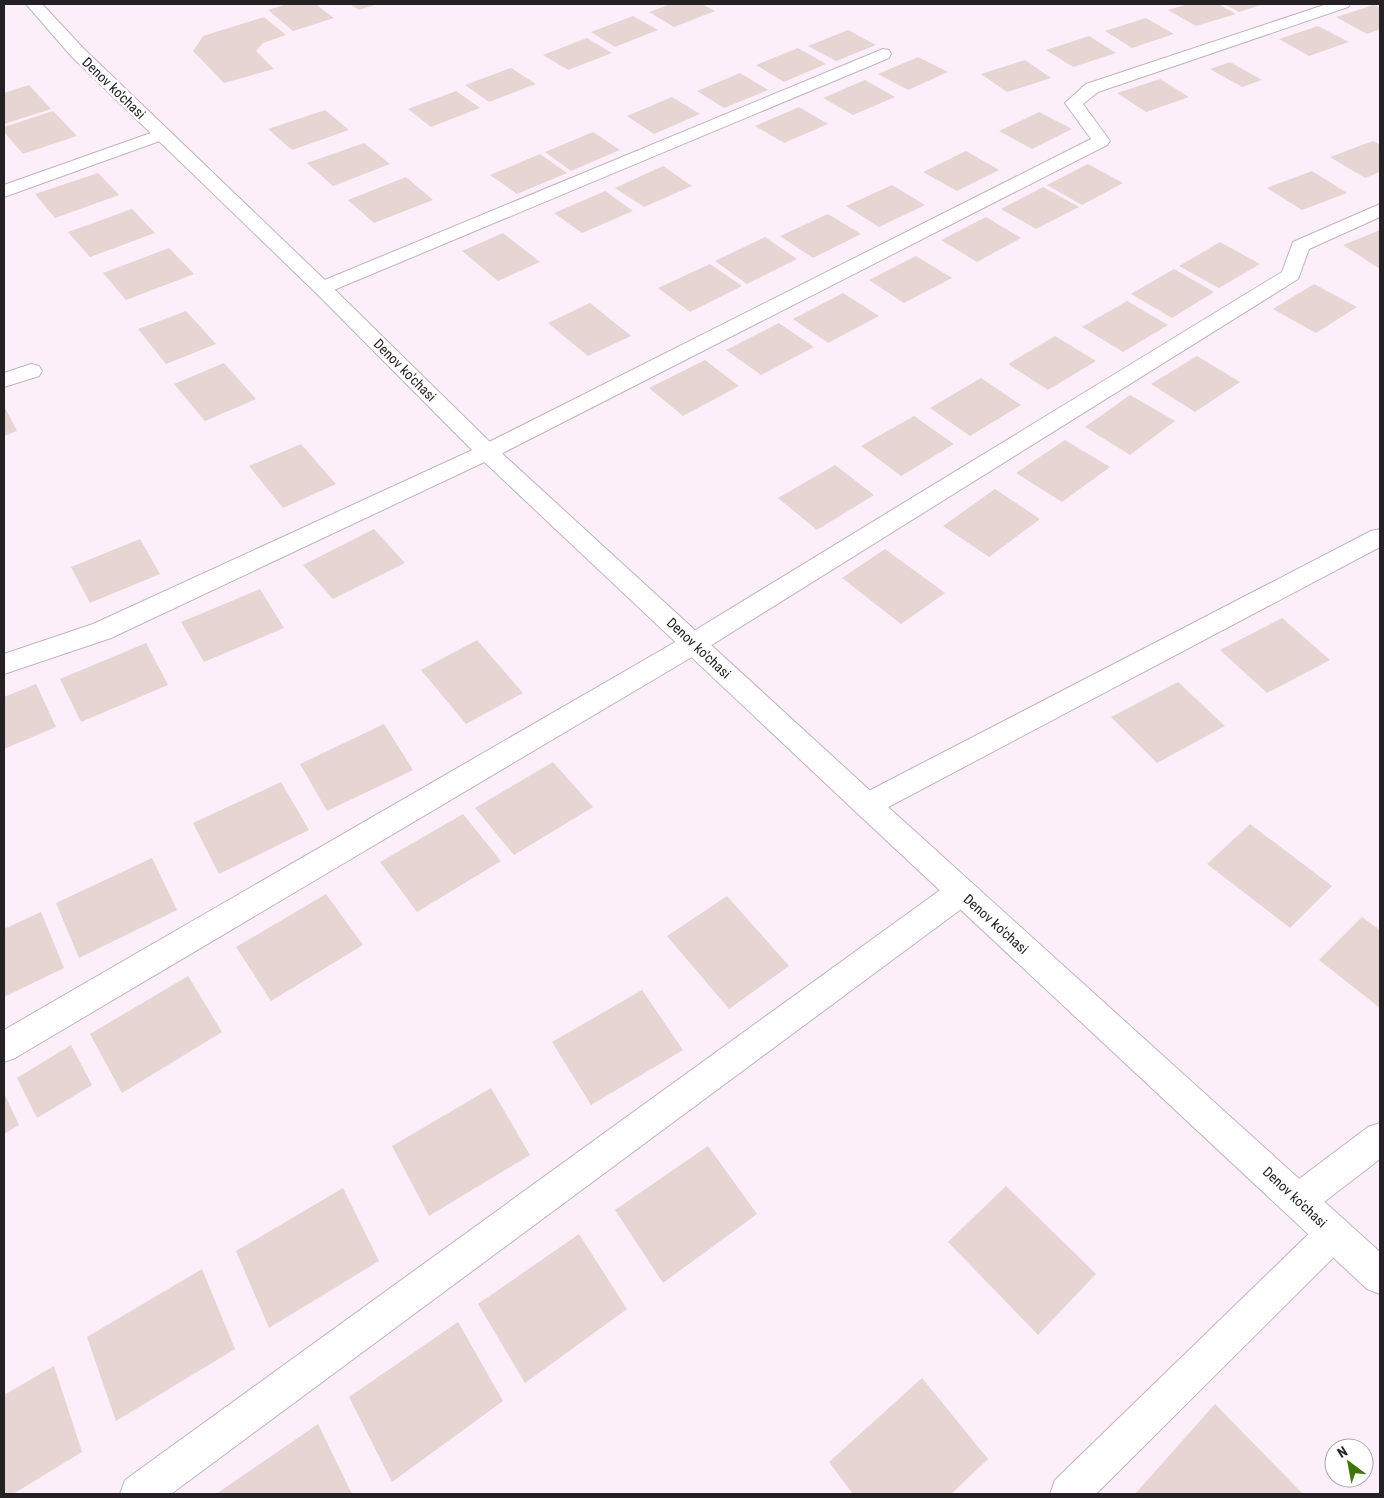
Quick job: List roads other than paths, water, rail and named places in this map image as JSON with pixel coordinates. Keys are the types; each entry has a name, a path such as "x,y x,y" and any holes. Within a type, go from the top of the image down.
{"street":[{"name":"Denov ko'chasi","path":"34,4 78,53 322,288 487,452 961,892 1300,1200 1380,1276"},
{"path":"4,664 102,631 487,452 1101,140 1074,103 1092,88 1342,4"},
{"path":"322,288 883,54"},
{"path":"4,191 162,134"},
{"path":"4,1048 693,644 1291,275 1300,246 1380,210"},
{"path":"4,380 31,371"},
{"path":"867,805 1380,537"},
{"path":"139,1494 961,892"},
{"path":"1300,1200 1380,1139"},
{"path":"1069,1494 1334,1233"}]}
